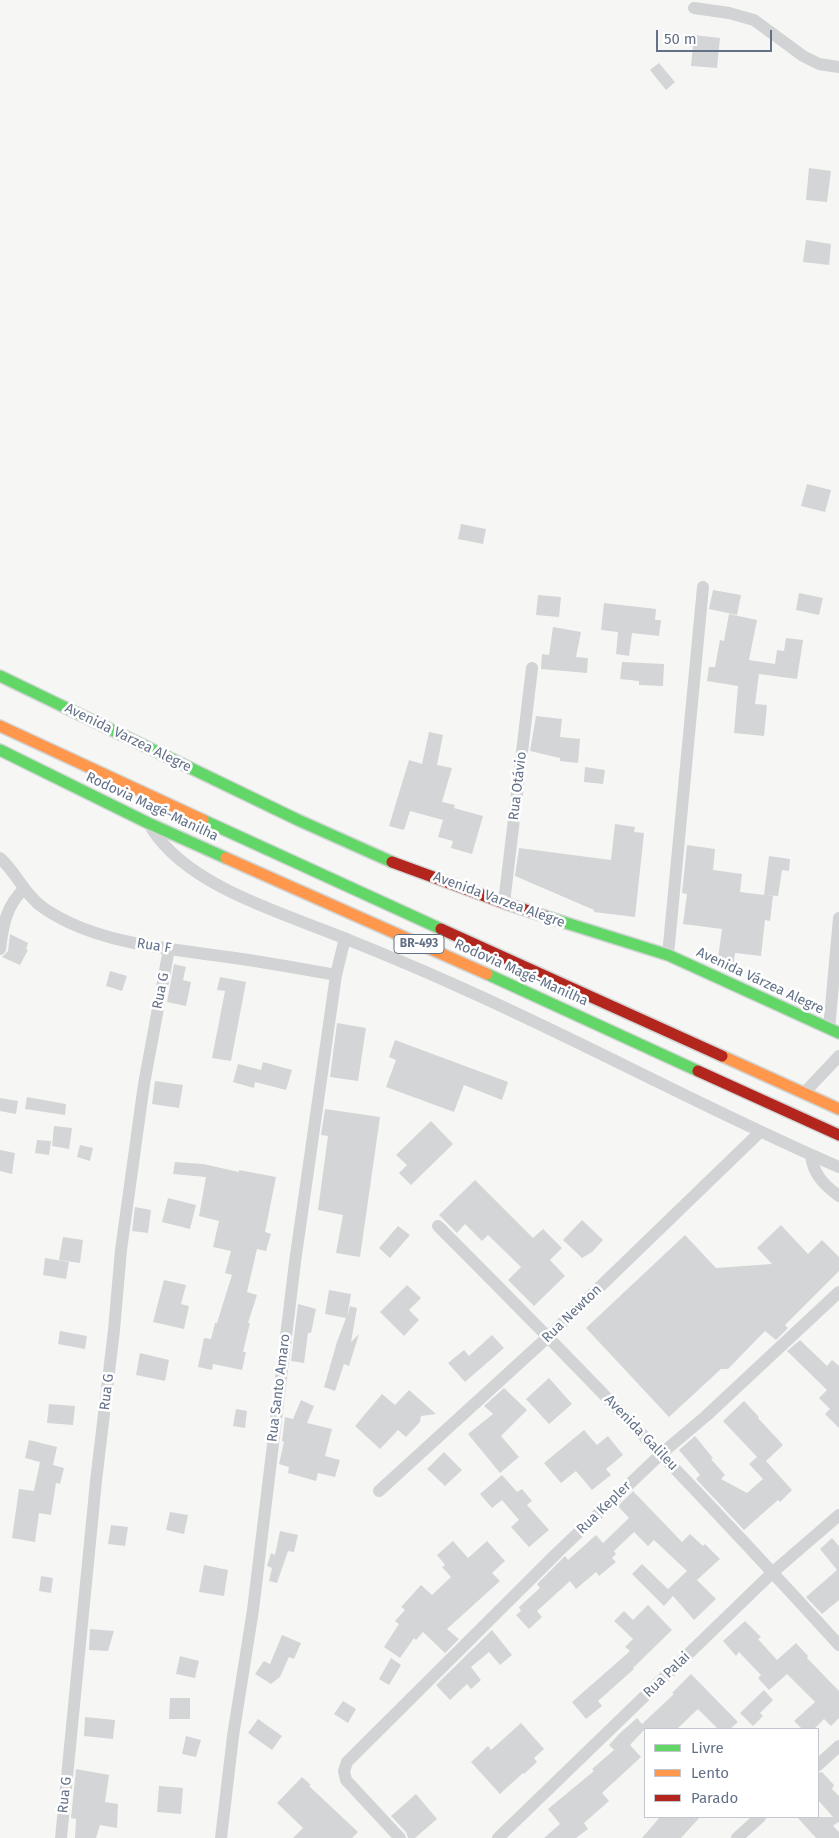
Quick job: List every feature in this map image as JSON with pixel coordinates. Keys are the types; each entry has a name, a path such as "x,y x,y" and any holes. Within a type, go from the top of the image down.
{"main road":[{"name":"Avenida Varzea Alegre","path":"0,676 298,820 377,856 504,903 668,955"},
{"name":"Rodovia Magé-Manilha","path":"0,726 297,864 839,1109"},
{"name":"Rodovia Magé-Manilha","path":"0,750 148,823 527,992 839,1135"},
{"name":"Avenida Várzea Alegre","path":"668,955 834,1031"}],"street":[{"path":"694,8 729,13 754,20 803,56 819,64 839,67"},
{"path":"668,955 703,587"},
{"name":"Rua Otávio","path":"504,903 532,668"},
{"path":"148,823 168,850 201,876 282,914 455,985 760,1132 839,1167"},
{"name":"Rua F","path":"0,858 14,873 24,889 45,909 64,920 92,932 118,940 169,949 272,963 336,975"},
{"path":"0,949 2,928 7,912 16,897 24,889"},
{"path":"834,1031 839,918"},
{"name":"Rua Santo Amaro","path":"221,1838 233,1736 253,1610 295,1262 336,975 344,938"},
{"name":"Rua G","path":"61,1838 121,1250 144,1084 169,949"},
{"path":"804,1093 839,1056"},
{"name":"Rua Newton","path":"379,1491 549,1336 760,1132"},
{"path":"811,1155 818,1177 839,1196"},
{"name":"Avenida Galileu","path":"438,1226 549,1336 773,1572 839,1645"},
{"name":"Rua Kepler","path":"400,1838 346,1780 344,1771 347,1762 552,1558 661,1454 706,1416 839,1292"},
{"name":"Rua Palai","path":"498,1838 773,1572 839,1515"},
{"path":"819,1764 839,1746"},
{"path":"737,1838 759,1818"}],"building":[{"path":"694,35 720,38 717,68 691,66"},
{"path":"659,63 675,82 666,90 650,70"},
{"path":"809,168 831,171 827,202 806,200"},
{"path":"806,240 831,244 829,265 803,262"},
{"path":"807,484 831,490 825,512 801,506"},
{"path":"461,524 486,529 483,544 458,539"},
{"path":"713,590 741,595 737,615 709,609"},
{"path":"799,593 823,598 819,615 796,610"},
{"path":"538,595 561,597 559,617 536,615"},
{"path":"604,603 656,609 655,620 661,620 659,636 632,633 629,656 616,654 618,632 601,630"},
{"path":"729,614 757,620 749,660 775,664 777,650 784,651 786,638 803,640 797,679 759,674 755,704 767,705 764,736 734,733 738,686 707,681 709,667 715,667 720,640 724,641"},
{"path":"553,627 581,632 576,657 588,658 587,673 541,669 542,654 549,655"},
{"path":"622,662 664,664 663,686 639,685 639,681 620,679"},
{"path":"536,716 562,719 560,737 580,739 578,763 560,761 560,758 530,751"},
{"path":"429,732 443,735 437,765 452,768 442,802 455,805 454,808 483,816 472,854 451,848 453,841 438,837 443,820 410,811 404,830 389,826 409,760 422,764"},
{"path":"585,767 605,770 603,784 584,782"},
{"path":"615,824 635,827 634,832 644,833 635,917 594,912 594,910 515,876 519,848 611,860"},
{"path":"687,845 715,849 713,870 742,874 740,892 773,896 770,921 765,920 761,956 735,953 733,970 725,969 717,965 722,929 683,924 687,894 682,893"},
{"path":"769,856 790,859 789,871 782,870 778,896 764,895"},
{"path":"10,934 28,943 26,949 28,950 20,965 2,957 8,951"},
{"path":"174,964 186,967 183,980 191,982 186,1006 167,1002"},
{"path":"110,971 127,976 122,991 106,986"},
{"path":"220,977 246,982 231,1061 212,1058 225,991 217,990"},
{"path":"337,1023 366,1028 358,1081 330,1077"},
{"path":"395,1040 508,1082 502,1100 464,1085 454,1112 386,1087 396,1060 389,1057"},
{"path":"263,1062 292,1070 286,1090 255,1082 254,1088 233,1082 238,1064 261,1070"},
{"path":"155,1081 183,1085 179,1108 152,1104"},
{"path":"27,1097 66,1104 65,1115 25,1109"},
{"path":"0,1098 18,1101 16,1114 0,1111"},
{"path":"325,1109 380,1117 360,1257 336,1253 343,1215 318,1210 328,1136 321,1135"},
{"path":"431,1121 453,1144 411,1185 399,1173 407,1165 396,1155"},
{"path":"54,1126 72,1128 69,1149 52,1146"},
{"path":"37,1140 51,1141 49,1155 35,1153"},
{"path":"80,1145 93,1148 90,1161 77,1157"},
{"path":"0,1150 15,1153 12,1174 0,1171"},
{"path":"175,1162 203,1164 239,1172 239,1170 276,1177 265,1232 271,1234 266,1251 257,1249 247,1292 257,1295 248,1323 250,1323 243,1352 246,1352 242,1370 213,1364 212,1370 198,1367 204,1338 211,1339 232,1275 225,1273 231,1251 213,1247 219,1221 199,1216 206,1177 173,1174"},
{"path":"475,1180 533,1238 543,1229 562,1248 550,1260 565,1276 534,1306 508,1280 521,1267 488,1235 482,1241 465,1224 457,1233 439,1215"},
{"path":"168,1198 196,1205 190,1229 162,1222"},
{"path":"135,1207 151,1210 148,1233 132,1231"},
{"path":"582,1220 603,1240 592,1252 582,1258 563,1240"},
{"path":"781,1225 808,1254 822,1240 839,1257 839,1271 785,1325 788,1328 776,1340 765,1331 728,1369 721,1369 669,1417 586,1328 685,1235 716,1268 772,1264 757,1248"},
{"path":"398,1226 410,1235 390,1258 379,1248"},
{"path":"63,1237 83,1240 80,1263 59,1260"},
{"path":"45,1258 69,1262 66,1279 43,1275"},
{"path":"164,1280 186,1285 181,1304 189,1306 184,1329 153,1322"},
{"path":"407,1285 421,1298 409,1310 419,1320 404,1336 380,1312"},
{"path":"329,1290 351,1294 347,1317 350,1306 357,1308 351,1342 359,1334 349,1366 344,1364 335,1391 324,1387 346,1318 325,1314"},
{"path":"298,1304 316,1309 311,1333 308,1333 304,1363 291,1361"},
{"path":"60,1331 87,1336 85,1349 58,1344"},
{"path":"492,1335 504,1348 465,1382 448,1363 464,1350 469,1356"},
{"path":"800,1340 827,1366 832,1360 839,1366 839,1428 825,1414 830,1409 819,1398 827,1390 787,1351"},
{"path":"140,1353 169,1360 165,1381 136,1375"},
{"path":"549,1378 572,1404 549,1424 526,1399"},
{"path":"504,1388 527,1410 501,1436 519,1457 500,1473 468,1434 493,1414 484,1406"},
{"path":"409,1390 436,1414 421,1416 420,1422 406,1437 398,1430 380,1449 355,1426 382,1394 395,1405"},
{"path":"301,1400 314,1406 307,1423 332,1429 325,1456 340,1460 335,1477 318,1473 316,1481 288,1473 289,1467 279,1464 284,1442 282,1441 285,1417 293,1419"},
{"path":"744,1401 783,1445 766,1461 792,1490 780,1502 778,1500 744,1530 696,1479 700,1475 679,1450 695,1436 725,1475 721,1479 747,1493 763,1479 749,1464 757,1457 723,1421"},
{"path":"49,1404 75,1406 73,1425 47,1423"},
{"path":"236,1409 247,1411 245,1428 233,1426"},
{"path":"584,1430 597,1445 608,1436 623,1455 606,1469 611,1475 592,1490 576,1471 561,1483 544,1463"},
{"path":"29,1440 57,1447 53,1465 64,1468 60,1484 56,1483 51,1515 39,1513 35,1542 12,1538 19,1489 34,1491 40,1462 25,1458"},
{"path":"444,1452 462,1470 445,1486 427,1469"},
{"path":"502,1475 517,1492 522,1489 532,1501 527,1505 549,1530 529,1547 511,1527 519,1520 502,1500 492,1508 480,1494"},
{"path":"633,1491 682,1542 690,1534 703,1546 705,1544 720,1559 697,1580 716,1599 694,1620 673,1596 664,1606 632,1574 642,1564 668,1589 687,1571 654,1540 648,1546 634,1532 614,1551 616,1554 612,1558 616,1562 599,1576 596,1572 576,1589 570,1581 537,1611 542,1617 529,1629 516,1615 521,1611 519,1607 540,1588 537,1584 565,1556 568,1560 596,1535 603,1543 629,1518 618,1506"},
{"path":"170,1512 188,1515 184,1534 166,1530"},
{"path":"111,1525 128,1527 125,1546 108,1544"},
{"path":"280,1531 298,1535 294,1552 288,1551 277,1583 269,1581 272,1568 267,1566 271,1553 275,1555"},
{"path":"832,1538 839,1546 839,1600 822,1614 806,1597 837,1570 820,1549"},
{"path":"453,1541 468,1558 487,1541 505,1561 492,1573 500,1581 447,1629 459,1639 445,1653 423,1632 416,1640 414,1638 400,1658 384,1647 399,1624 395,1621 405,1610 401,1607 421,1585 432,1595 451,1577 442,1567 445,1565 437,1555"},
{"path":"204,1565 228,1570 224,1596 199,1592"},
{"path":"41,1576 53,1578 51,1593 39,1591"},
{"path":"648,1605 672,1630 634,1669 598,1701 602,1706 586,1719 572,1702 630,1651 625,1647 633,1639 614,1621 624,1611 633,1620"},
{"path":"745,1621 761,1637 758,1639 777,1660 796,1643 808,1656 807,1658 839,1691 839,1718 831,1726 824,1719 815,1728 801,1728 794,1721 815,1702 787,1674 769,1690 758,1678 761,1675 739,1652 736,1656 723,1641"},
{"path":"90,1629 114,1631 108,1651 89,1650"},
{"path":"492,1630 512,1655 500,1665 489,1652 471,1667 481,1680 471,1689 467,1684 450,1700 436,1685"},
{"path":"282,1635 301,1643 294,1659 289,1657 280,1677 271,1684 255,1674 264,1661 270,1664"},
{"path":"180,1656 199,1661 195,1678 176,1674"},
{"path":"391,1658 401,1665 389,1685 379,1679"},
{"path":"691,1674 738,1722 731,1728 717,1728 698,1709 678,1728 644,1728 630,1745 641,1757 602,1793 609,1801 584,1823 588,1829 576,1838 544,1838 560,1824 548,1809 594,1771 592,1769 614,1750 609,1745 619,1734 637,1718 642,1724 674,1694 672,1693"},
{"path":"764,1690 773,1700 760,1713 763,1716 753,1726 740,1713"},
{"path":"170,1698 190,1698 190,1719 169,1719"},
{"path":"343,1701 356,1709 348,1723 334,1714"},
{"path":"85,1717 115,1720 113,1739 84,1736"},
{"path":"258,1719 282,1736 272,1750 248,1733"},
{"path":"521,1723 544,1749 534,1758 537,1762 500,1794 471,1762 488,1746 491,1750"},
{"path":"186,1736 201,1740 196,1757 182,1754"},
{"path":"76,1769 109,1775 105,1802 118,1804 117,1828 100,1825 96,1838 75,1838 76,1819 71,1818"},
{"path":"822,1772 834,1785 832,1789 839,1796 839,1823 833,1826 839,1832 839,1838 816,1838 798,1818 833,1817 819,1801 819,1773"},
{"path":"302,1777 311,1785 309,1786 358,1832 352,1838 293,1838 303,1828 277,1803"},
{"path":"159,1786 183,1788 181,1814 157,1812"},
{"path":"416,1794 437,1819 415,1838 408,1838 406,1832 391,1816"},
{"path":"659,1818 699,1818 681,1838 642,1838"}],"traffic: fast":[{"path":"0,676 298,820 392,862"},
{"path":"0,750 148,823 226,858"},
{"path":"203,820 441,929"},
{"path":"544,916 668,955 839,1033"},
{"path":"487,974 698,1071"}],"traffic: slow":[{"path":"0,726 203,820"},
{"path":"226,858 487,974"},
{"path":"722,1056 839,1109"}],"traffic: jam":[{"path":"392,862 544,916"},
{"path":"441,929 722,1056"},
{"path":"698,1071 839,1135"}]}
